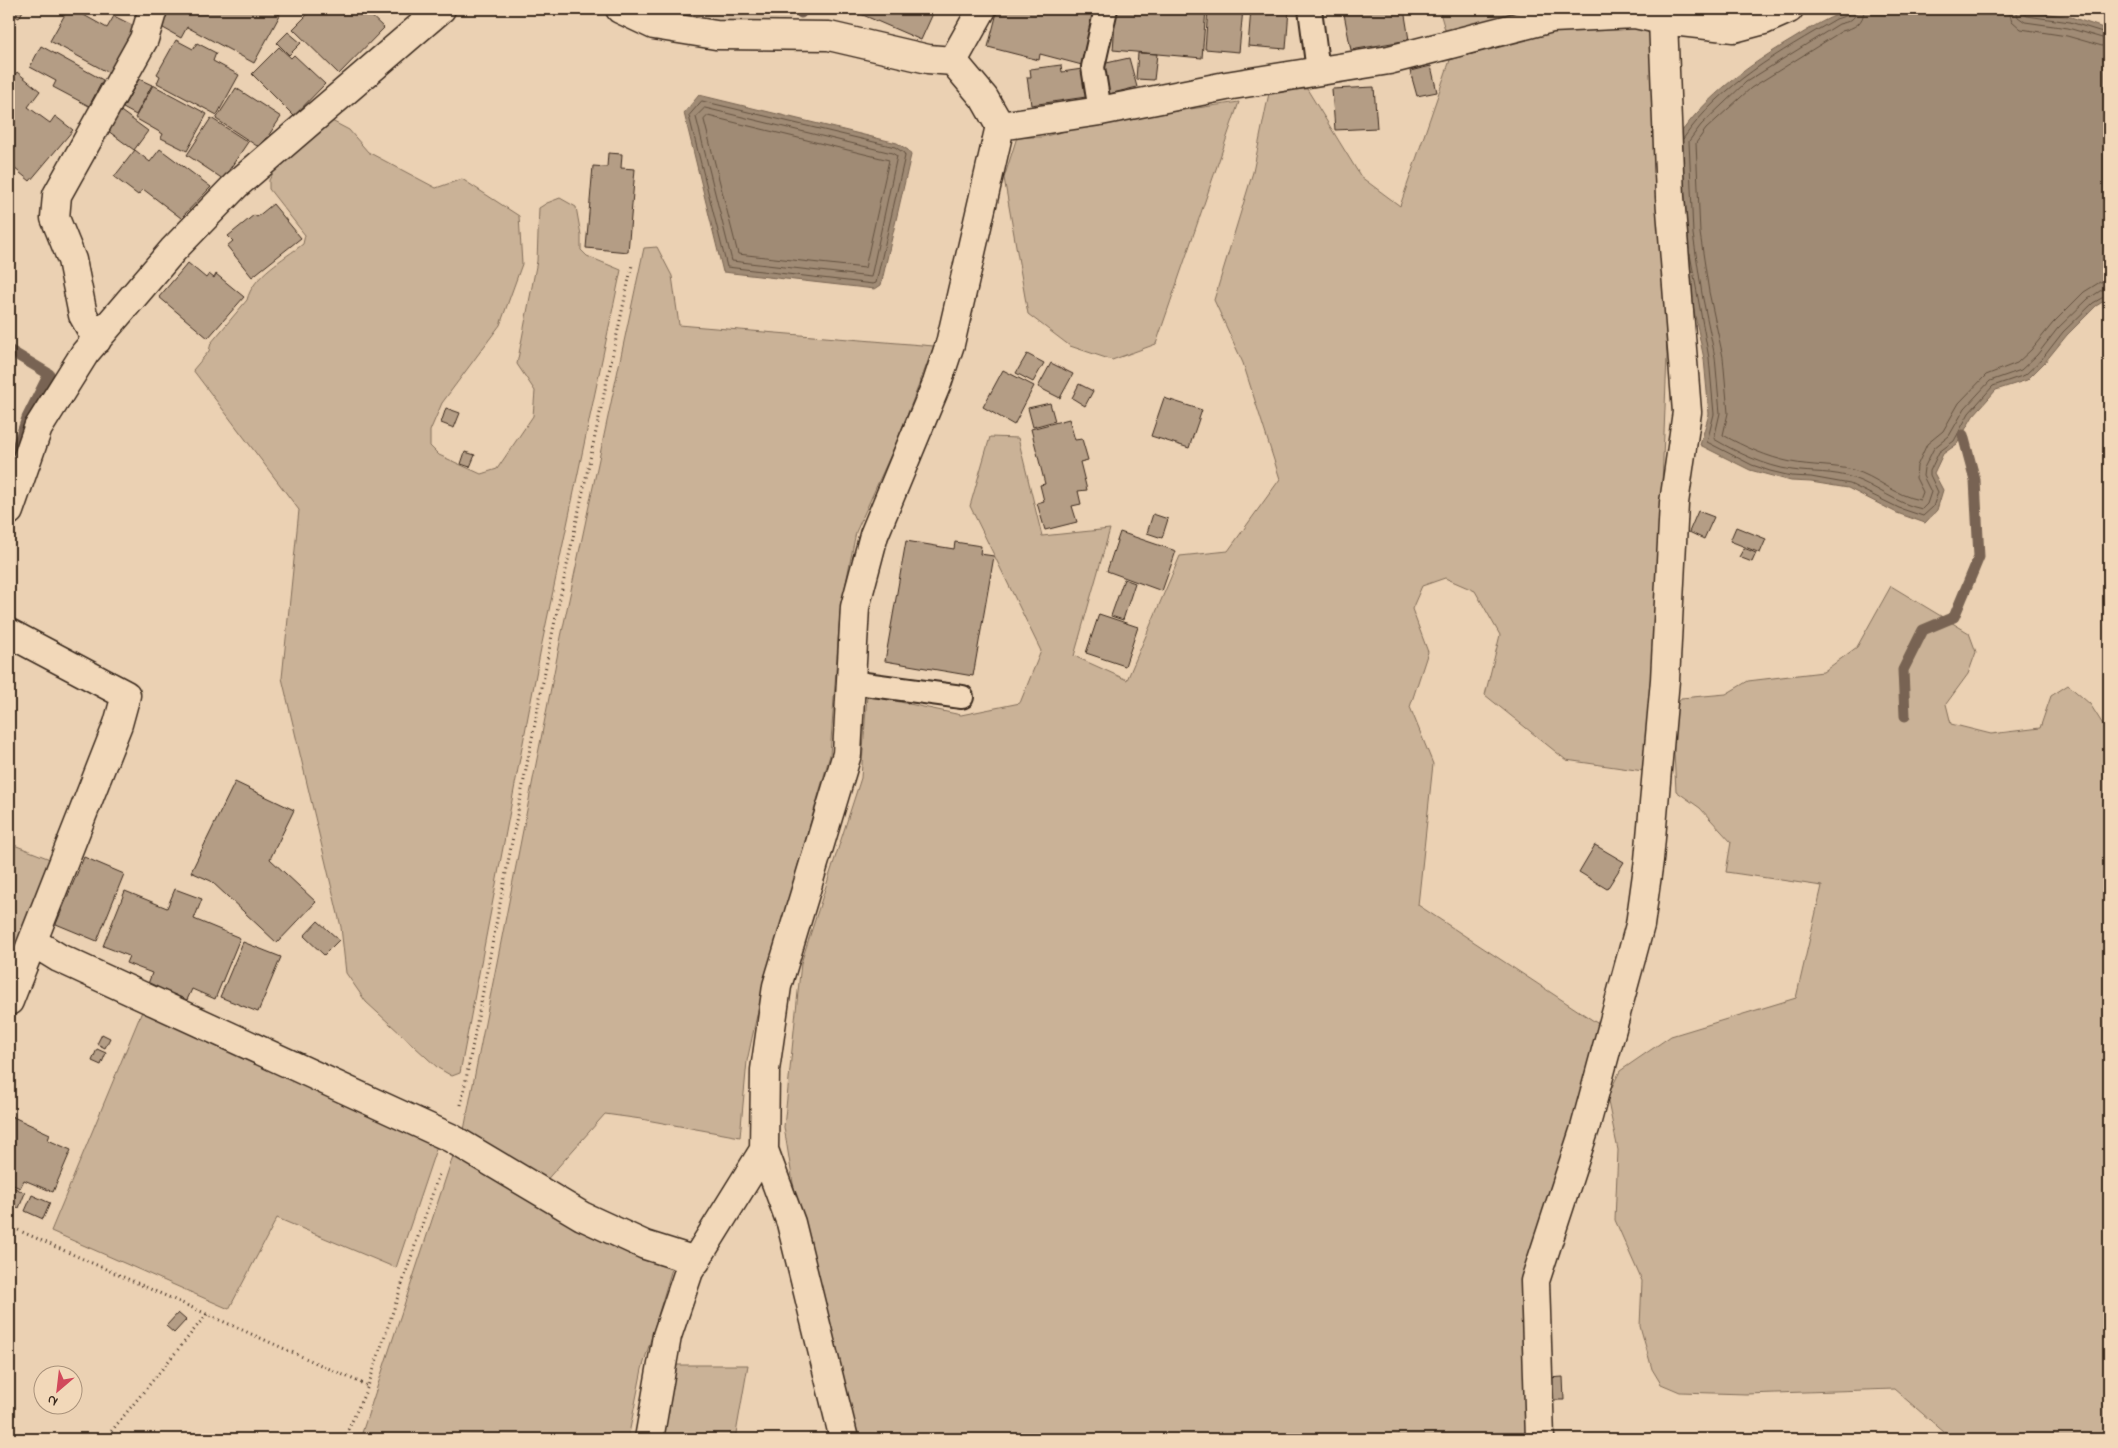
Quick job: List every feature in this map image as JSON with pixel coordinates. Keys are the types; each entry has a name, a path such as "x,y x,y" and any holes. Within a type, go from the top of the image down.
{"street":[{"path":"96,340 83,315 72,260 55,218 57,196 144,39 152,9"},
{"path":"9,511 38,428 85,354 173,250 236,185 441,9"},
{"path":"620,9 716,35 829,36 928,59 953,61 984,98 1000,126 950,344 937,383 874,535 855,607 847,754 777,986 765,1070 764,1150 791,1224 844,1439"},
{"path":"953,61 982,9"},
{"path":"1000,126 1100,111 1318,70 1390,60 1552,18 1635,14 1659,15 1734,28 1764,20 1790,9"},
{"path":"1540,1439 1536,1281 1585,1128 1640,925 1649,860 1665,680 1674,503 1687,412 1670,197 1659,15"},
{"path":"9,633 126,695 118,724 9,1001"},
{"path":"33,942 59,958 451,1138 582,1216 645,1245 696,1261"},
{"path":"650,1439 667,1336 689,1271 764,1150"}],"lane":[{"path":"1100,111 1093,67 1106,9"},
{"path":"1310,9 1318,70"},
{"path":"850,682 962,697"}],"path":[{"path":"344,1439 368,1386 458,1117 553,630 632,266"},
{"path":"9,1226 368,1386"},
{"path":"105,1439 207,1314"}],"shaded area":[{"path":"648,9 792,9 791,26 658,14"},
{"path":"1439,9 1532,9 1446,33"},
{"path":"1640,26 1653,37 1667,356 1658,588 1643,771 1566,760 1485,695 1500,635 1475,591 1445,578 1422,586 1412,609 1428,652 1410,707 1433,764 1418,905 1600,1025 1557,1180 1527,1439 854,1439 793,1183 784,1127 801,963 861,778 867,695 961,715 1020,703 1041,651 970,506 990,437 1018,438 1042,536 1110,529 1074,656 1127,680 1180,556 1228,551 1280,479 1243,363 1214,300 1253,172 1270,88 1307,89 1361,177 1400,206 1450,60 1548,33"},
{"path":"1239,102 1156,344 1112,360 1070,346 1028,314 1004,178 1017,137 1042,137 1100,122"},
{"path":"330,120 349,130 368,152 436,188 462,179 519,216 522,264 500,325 442,403 430,431 430,446 439,455 481,474 497,469 533,416 535,391 517,364 537,261 539,208 560,198 576,207 581,235 581,250 587,256 621,270 542,643 460,1073 452,1076 438,1068 366,1002 346,973 341,927 282,678 299,510 193,370 209,351 211,343 247,300 250,291 262,275 303,244 305,235 269,189 269,180 276,168"},
{"path":"657,247 672,276 679,325 934,346 897,441 856,532 840,613 830,755 764,983 747,1061 740,1137 605,1114 543,1184 474,1142 464,1130 561,637 644,248"},
{"path":"1891,586 1969,633 1976,652 1968,674 1946,704 1951,724 1991,734 2040,728 2051,696 2068,685 2090,704 2109,734 2109,1439 1952,1439 1894,1389 1746,1394 1680,1392 1661,1384 1652,1369 1640,1326 1642,1281 1615,1220 1618,1150 1607,1097 1620,1071 1671,1036 1796,998 1822,886 1726,872 1731,842 1700,808 1676,791 1672,715 1681,698 1726,694 1748,681 1823,672 1857,647"},
{"path":"9,843 55,861 9,975"},
{"path":"143,1009 438,1143 396,1268 277,1218 229,1309 51,1231"},
{"path":"454,1153 674,1262 642,1369 628,1439 360,1439"},
{"path":"675,1365 748,1365 735,1439 661,1439"}],"water":[{"path":"1855,9 2011,9 2071,17 2109,30 2109,298 2096,306 2067,335 2027,380 1996,390 1973,416 1957,444 1943,454 1934,473 1943,490 1937,510 1925,523 1897,513 1848,488 1791,481 1750,470 1700,445 1709,414 1704,359 1691,296 1677,138 1689,122 1715,95 1745,70 1816,25 1838,14"},
{"path":"699,95 897,143 908,150 911,155 881,285 875,289 723,272 684,113"}],"building":[{"path":"9,9 24,9 19,18 9,13"},
{"path":"68,9 73,9 107,28 114,16 136,27 111,74 50,41"},
{"path":"165,9 269,9 280,15 254,63 187,27 181,38 156,24"},
{"path":"313,9 364,9 384,28 339,74 293,29"},
{"path":"849,9 935,9 921,40"},
{"path":"998,9 1095,9 1082,65 1040,54 1039,60 988,47"},
{"path":"1116,9 1206,9 1202,58 1113,50"},
{"path":"1208,9 1243,9 1239,52 1205,49"},
{"path":"1251,9 1289,9 1286,49 1248,46"},
{"path":"1343,9 1404,9 1409,40 1351,50"},
{"path":"288,32 301,43 289,55 277,43"},
{"path":"176,40 193,49 197,43 216,53 213,61 239,75 217,115 157,83 160,76 157,74"},
{"path":"41,46 103,80 89,106 53,87 56,81 30,67"},
{"path":"279,47 291,58 294,55 325,84 294,116 252,74"},
{"path":"1138,53 1157,54 1154,80 1136,79"},
{"path":"1129,58 1137,87 1109,94 1102,64"},
{"path":"1061,65 1062,72 1082,69 1086,97 1031,105 1027,77 1031,77 1030,69"},
{"path":"1431,66 1437,92 1417,96 1410,71"},
{"path":"17,72 40,91 28,107 50,123 55,116 73,130 30,181 9,164 9,82"},
{"path":"139,79 152,85 136,115 123,108"},
{"path":"153,85 207,114 187,151 161,138 163,134 135,118"},
{"path":"1374,87 1377,128 1335,130 1332,89"},
{"path":"236,88 281,117 260,148 216,119"},
{"path":"118,109 148,131 134,150 104,128"},
{"path":"211,118 248,142 223,179 187,155"},
{"path":"160,149 211,187 181,218 143,189 138,195 114,177 135,150 150,162"},
{"path":"608,153 622,154 621,168 635,169 628,252 586,248 593,166 607,167"},
{"path":"273,204 301,238 252,277 227,246 233,241 228,236 254,215 257,217"},
{"path":"188,263 206,278 209,274 214,278 216,274 244,297 208,338 159,297"},
{"path":"1027,354 1044,363 1033,382 1016,373"},
{"path":"1051,363 1073,374 1060,398 1038,387"},
{"path":"1003,370 1034,386 1014,425 983,407"},
{"path":"1079,384 1093,391 1085,406 1072,398"},
{"path":"1164,398 1202,410 1189,448 1151,436"},
{"path":"1050,403 1055,421 1033,427 1028,408"},
{"path":"446,408 460,413 454,428 441,423"},
{"path":"1069,419 1075,440 1082,439 1088,460 1080,462 1087,490 1078,491 1081,504 1072,506 1077,522 1045,530 1037,503 1044,501 1040,485 1045,484 1031,429"},
{"path":"465,452 475,455 470,467 461,464"},
{"path":"1698,511 1714,517 1704,539 1689,532"},
{"path":"1153,514 1168,519 1162,538 1147,533"},
{"path":"1736,527 1766,539 1760,553 1730,541"},
{"path":"1120,532 1176,551 1162,591 1107,571"},
{"path":"906,541 954,549 955,542 981,546 980,554 994,556 973,676 885,661"},
{"path":"1744,548 1756,553 1752,562 1739,557"},
{"path":"1124,579 1135,583 1123,620 1111,616"},
{"path":"1099,614 1138,627 1125,666 1086,653"},
{"path":"235,782 294,810 270,859 316,902 277,943 211,881 191,872"},
{"path":"1595,845 1624,862 1607,889 1579,872"},
{"path":"84,857 124,874 97,941 56,924"},
{"path":"175,889 202,899 194,919 240,938 215,999 192,989 187,1000 148,984 152,973 126,963 129,956 103,946 125,891 167,908"},
{"path":"318,921 339,940 324,955 304,936"},
{"path":"243,942 281,957 258,1012 220,997"},
{"path":"102,1034 110,1038 105,1048 97,1044"},
{"path":"97,1049 106,1053 101,1065 92,1061"},
{"path":"9,1115 50,1134 48,1140 71,1150 53,1192 24,1180 20,1188 9,1183"},
{"path":"9,1185 25,1193 19,1208 9,1204"},
{"path":"32,1195 50,1203 43,1219 25,1211"},
{"path":"178,1313 186,1320 174,1333 166,1326"},
{"path":"1563,1377 1564,1400 1550,1400 1548,1378"}],"waterway":[{"path":"801,13 802,9"},
{"path":"9,350 49,374 27,418 9,470"},
{"path":"1905,716 1903,670 1923,630 1954,617 1979,557 1975,480 1963,435"}]}
